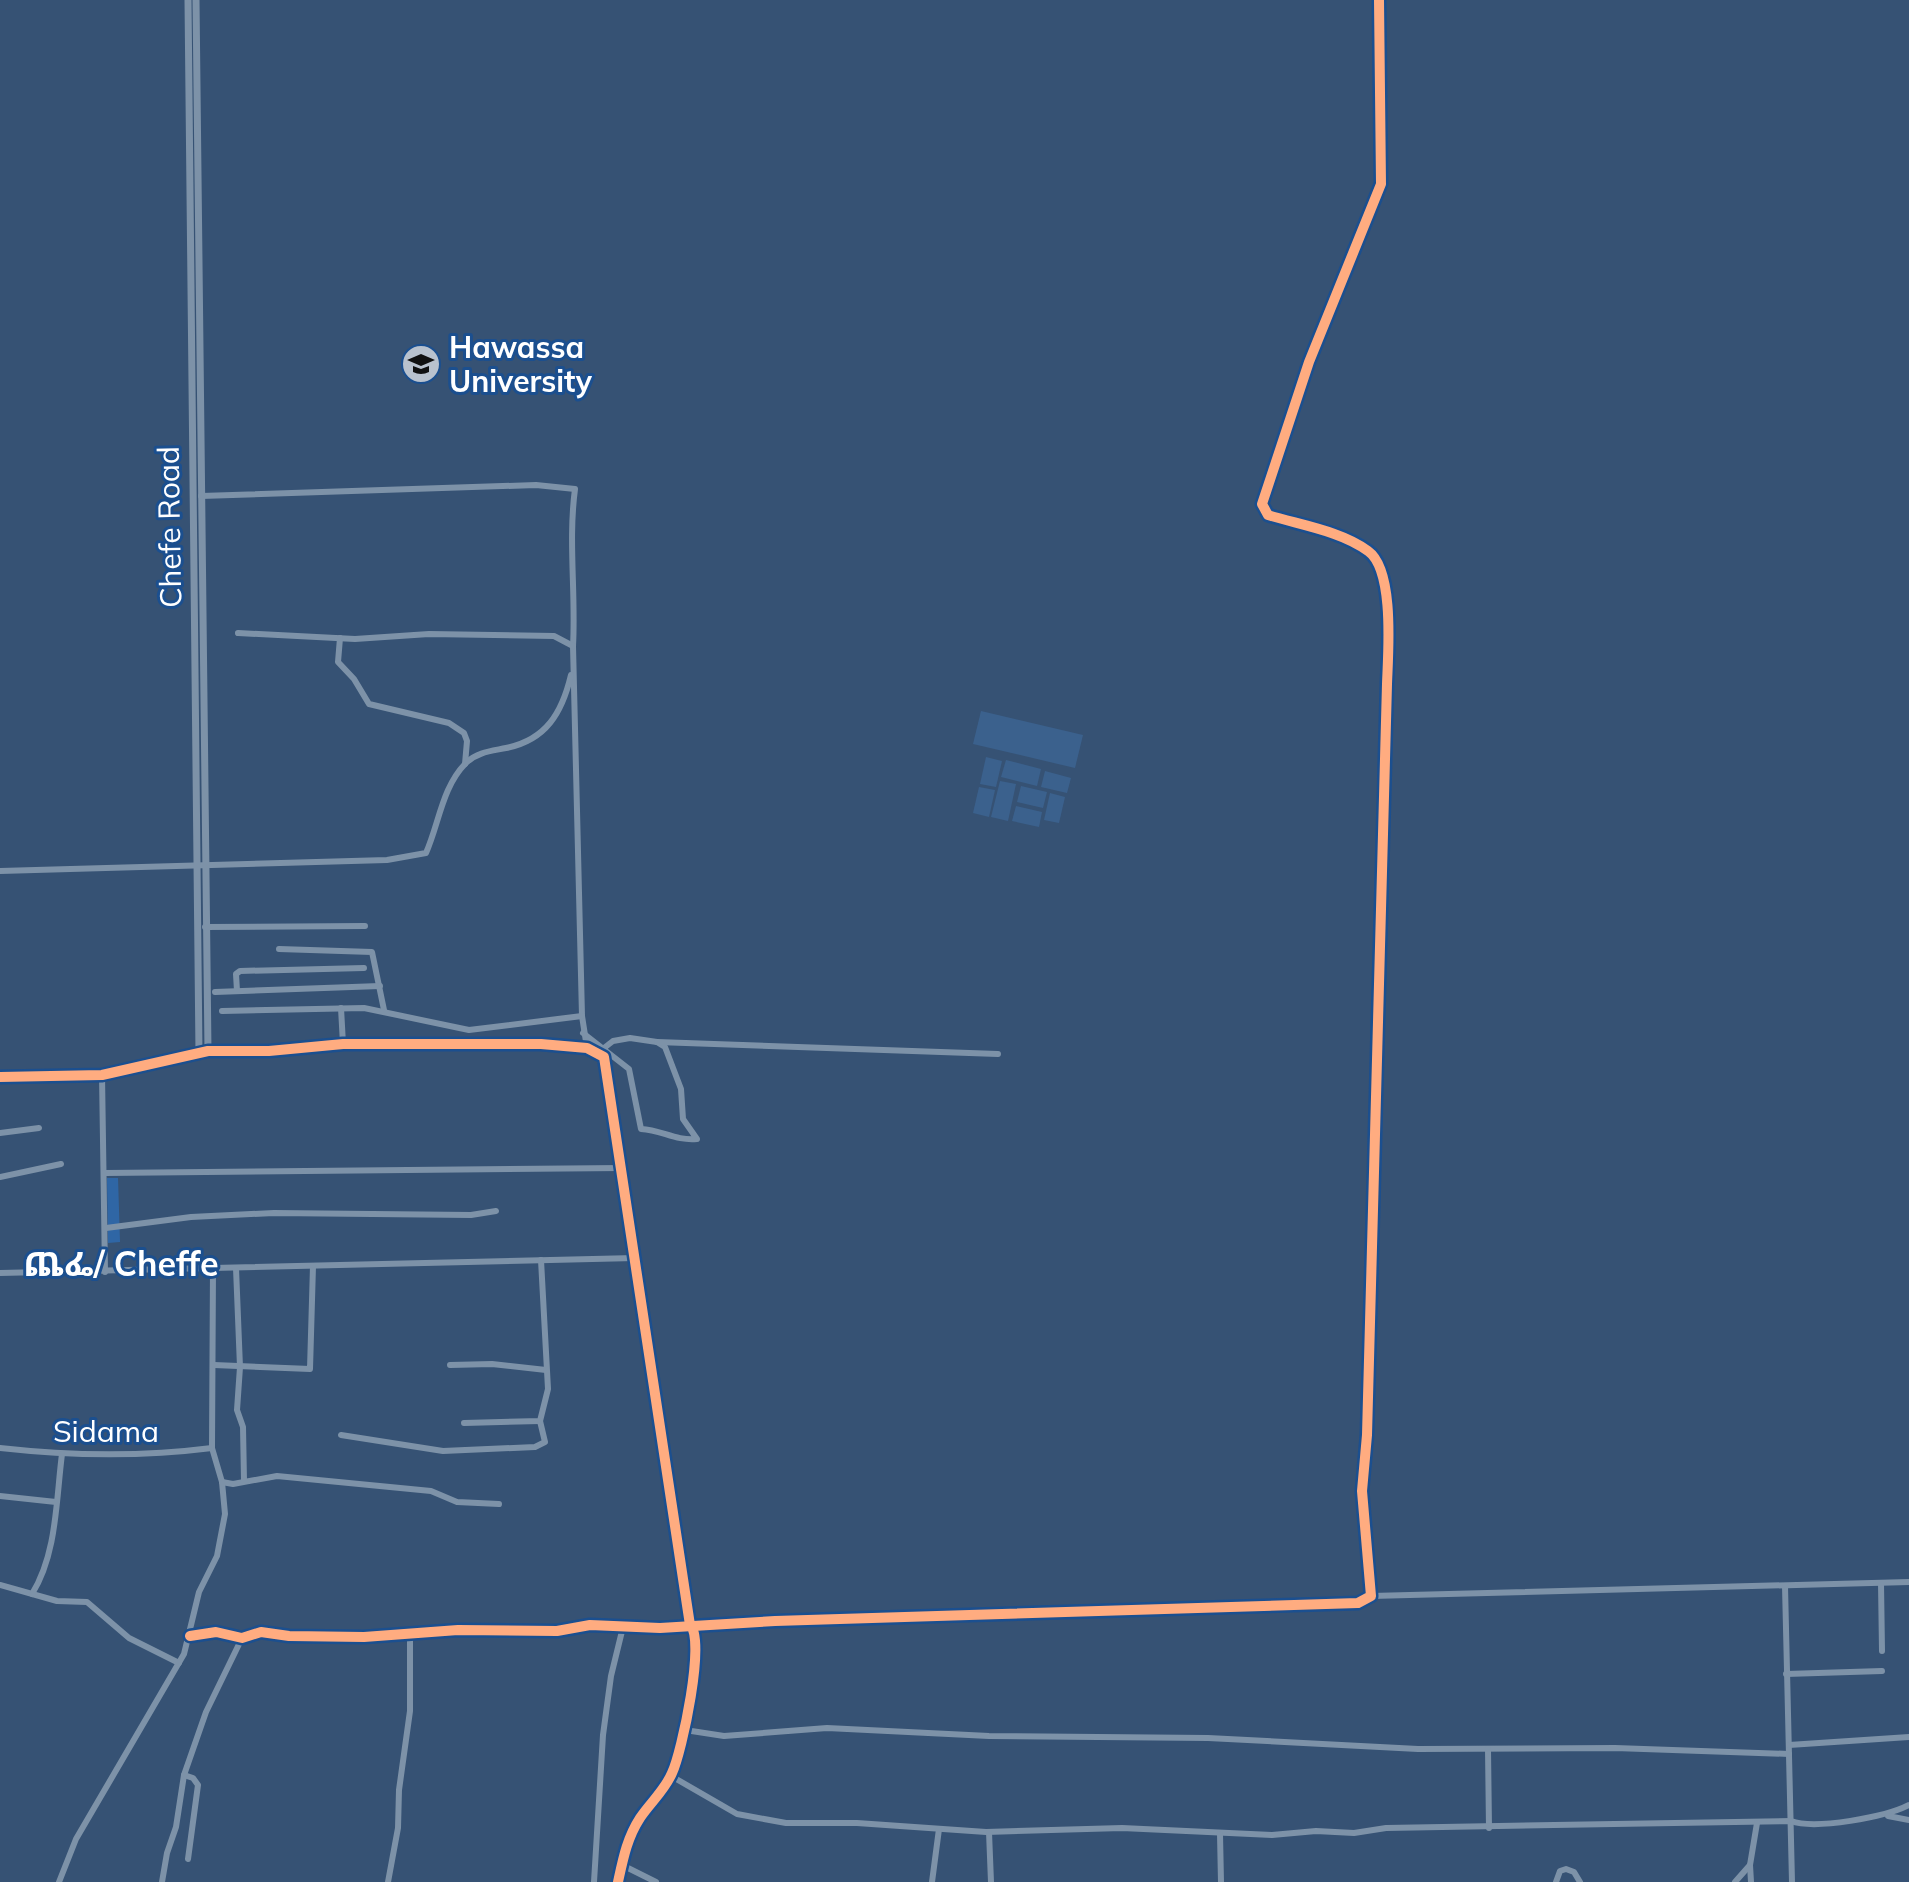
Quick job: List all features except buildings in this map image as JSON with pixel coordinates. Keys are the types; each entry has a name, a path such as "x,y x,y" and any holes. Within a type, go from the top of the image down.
{"street":[{"name":"Chefe Road","path":"188,0 196,866 208,1051"},
{"name":"Chefe Road","path":"196,0 206,866 199,1054"},
{"path":"1371,1596 1362,1491 1367,1435 1387,684 1385,592 1380,566 1369,551 1347,540 1268,515 1262,504 1309,362 1381,184 1379,0"},
{"path":"201,496 536,485 575,489 571,537 575,601 573,663 582,1016 587,1048"},
{"path":"238,633 340,638 429,634 554,636 573,646"},
{"path":"0,871 387,860 426,853 440,810 465,764 467,741 458,727 369,704 354,679 338,662 340,638"},
{"path":"465,764 486,751 524,744 540,736 559,711 573,663"},
{"path":"202,927 365,926"},
{"path":"279,949 367,949 372,952 384,1010"},
{"path":"237,991 236,974 240,971 364,968"},
{"path":"215,992 380,986"},
{"path":"341,1008 343,1044"},
{"path":"222,1011 384,1010 469,1030 582,1016"},
{"path":"583,1033 629,1069 641,1129 661,1131 671,1139 697,1139 683,1119 681,1089 670,1054 657,1042"},
{"path":"604,1048 613,1041 630,1038 657,1042 998,1054"},
{"path":"0,1077 102,1075 208,1051 269,1051 343,1044 541,1044 587,1048 604,1057 690,1625 695,1628 696,1664 685,1730 671,1776 640,1819 618,1882"},
{"path":"102,1075 105,1272"},
{"path":"0,1133 39,1128"},
{"path":"0,1177 61,1164"},
{"path":"105,1173 622,1168"},
{"path":"106,1228 205,1216 471,1215 496,1211"},
{"path":"0,1273 635,1258"},
{"path":"341,1435 443,1451 535,1447 545,1442 540,1421 543,1400 547,1396 541,1260"},
{"path":"214,1365 310,1369 313,1266"},
{"path":"59,1882 76,1839 179,1663 190,1636 199,1592 217,1556 225,1514 222,1482 212,1448 214,1365 210,1309 213,1268"},
{"path":"236,1268 240,1367 237,1410 243,1427 244,1481"},
{"path":"450,1365 492,1364 546,1370"},
{"path":"464,1423 540,1421"},
{"name":"Sidama","path":"0,1448 62,1454 178,1453 212,1448"},
{"path":"32,1594 41,1578 62,1454"},
{"path":"222,1482 277,1476 431,1491 457,1502 499,1504"},
{"path":"0,1496 56,1502"},
{"path":"190,1636 216,1632 242,1638 261,1632 289,1636 364,1637 391,1632 410,1635 458,1630 557,1631 590,1625 623,1627 1344,1604 1358,1603 1371,1596 1909,1582"},
{"path":"1881,1583 1882,1651"},
{"path":"0,1585 57,1601 87,1602 129,1638 179,1663"},
{"path":"1785,1586 1792,1882"},
{"path":"594,1882 603,1735 611,1676 623,1627"},
{"path":"388,1882 398,1828 399,1790 410,1711 410,1635"},
{"path":"162,1882 176,1827 184,1775 206,1712 242,1638"},
{"path":"1786,1674 1882,1671"},
{"path":"685,1730 724,1736 827,1728 898,1734 1208,1738 1418,1749 1615,1748 1789,1754"},
{"path":"1789,1745 1909,1737"},
{"path":"1488,1749 1489,1828"},
{"path":"184,1775 193,1778 198,1785 188,1859"},
{"path":"671,1776 719,1806 750,1818 786,1823 989,1832 1122,1828 1220,1834 1791,1821 1806,1824 1888,1816 1909,1820"},
{"path":"1888,1816 1909,1805"},
{"path":"1751,1882 1750,1865 1757,1823"},
{"path":"932,1882 939,1829"},
{"path":"989,1832 991,1882"},
{"path":"1220,1834 1221,1882"},
{"path":"622,1865 656,1882"},
{"path":"1735,1882 1750,1865"},
{"path":"1556,1882 1560,1871 1566,1869 1574,1872 1580,1882"}],"shaded area":[{"path":"981,711 1083,735 1075,768 973,744"},
{"path":"986,757 1002,761 996,787 980,784"},
{"path":"1006,760 1041,769 1037,786 1001,777"},
{"path":"1045,771 1071,778 1067,793 1041,787"},
{"path":"1000,781 1016,784 1008,821 991,817"},
{"path":"1021,786 1047,792 1043,808 1017,802"},
{"path":"979,787 995,790 989,817 973,813"},
{"path":"1050,793 1065,797 1059,823 1044,820"},
{"path":"1016,806 1042,812 1039,827 1012,821"},
{"path":"107,1178 118,1178 120,1242 108,1243"}],"cycle path":[{"path":"190,1636 216,1632 242,1638 261,1632 289,1636 364,1637 458,1630 557,1631 590,1625 660,1628 775,1621 1358,1603 1371,1596 1362,1491 1367,1435 1388,613 1382,576 1377,561 1368,551 1333,533 1268,515 1262,504 1309,362 1381,184 1379,0"},
{"path":"0,1077 102,1075 208,1051 269,1051 343,1044 541,1044 587,1048 604,1057 695,1651 691,1696 676,1761 665,1785 632,1833 618,1882"}],"place":[{"name":"Hawassa University","path":"421,364"}],"district":[{"name":"ጨፌ/ Cheffe","path":"121,1263"}]}
